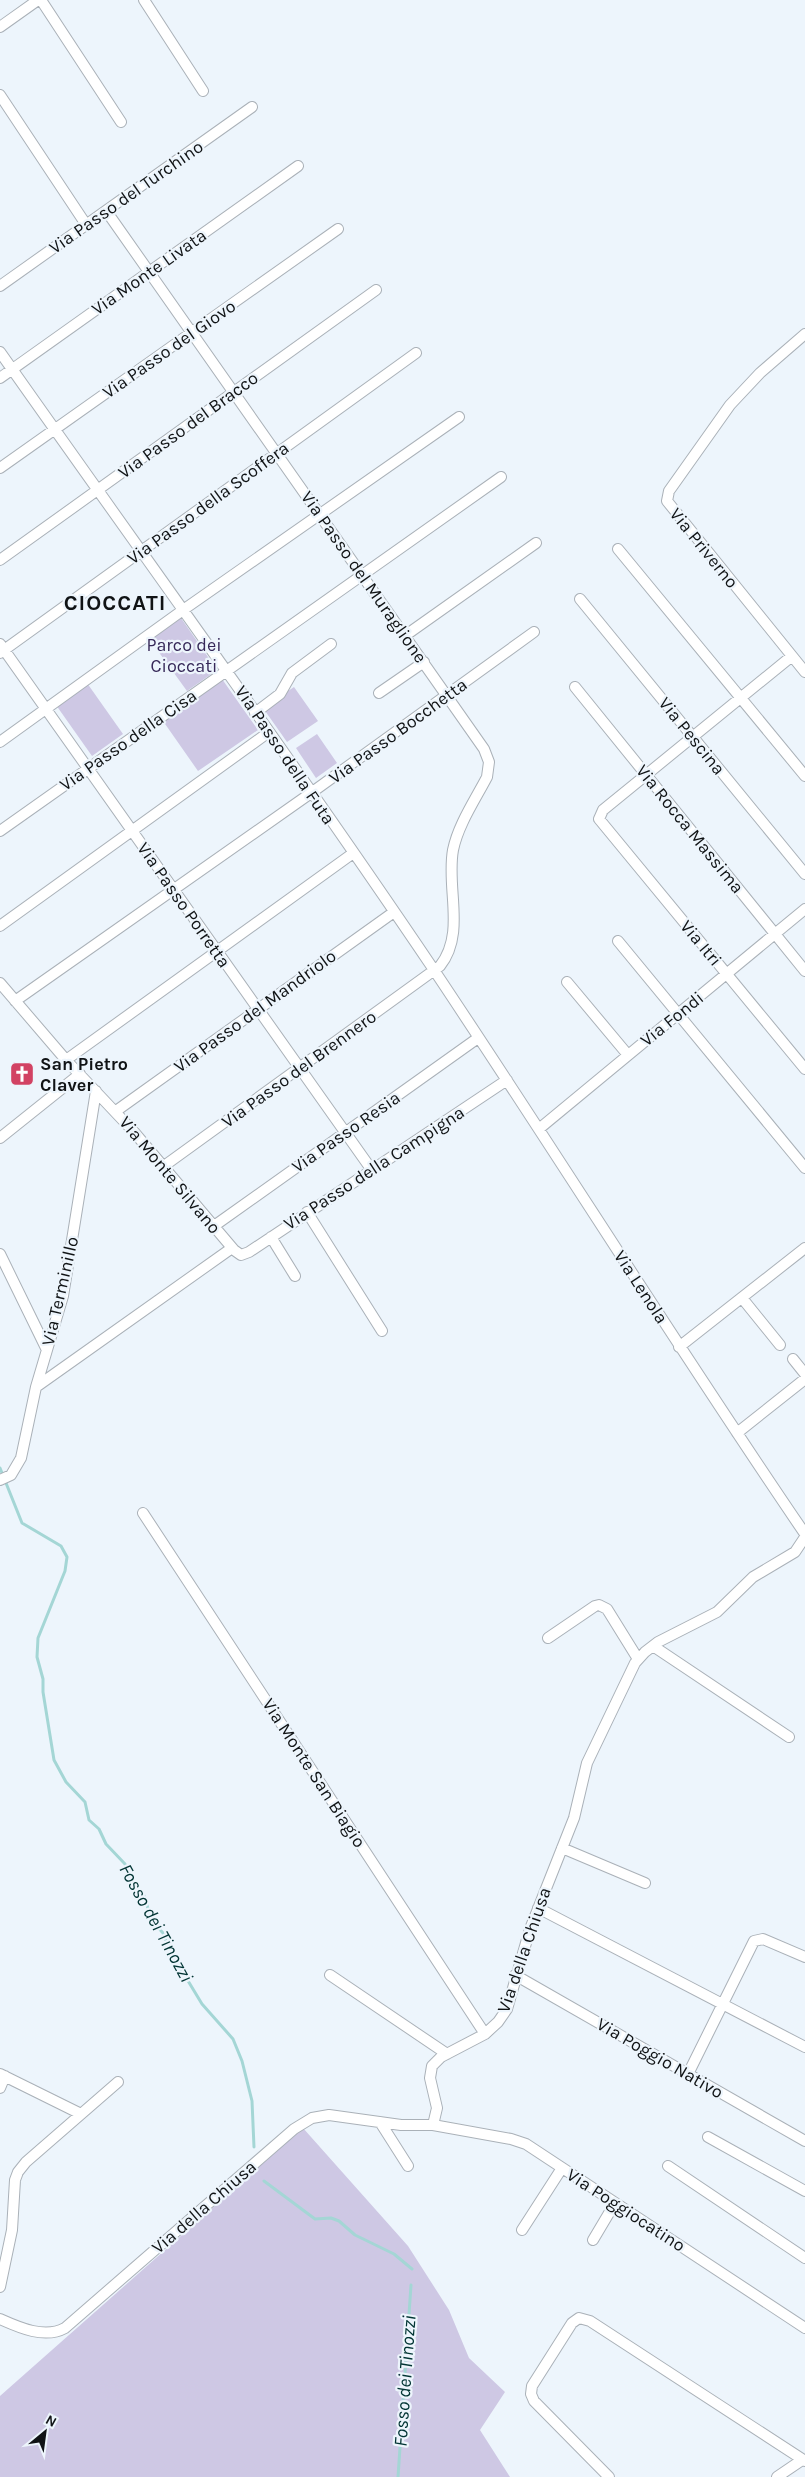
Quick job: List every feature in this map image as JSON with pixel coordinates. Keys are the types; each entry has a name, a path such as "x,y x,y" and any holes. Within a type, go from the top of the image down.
{"street":[{"path":"0,27 39,0 120,122"},
{"path":"144,0 203,91"},
{"path":"0,95 87,226"},
{"name":"Via Passo del Turchino","path":"0,286 107,212 252,107"},
{"name":"Via Monte Livata","path":"0,378 298,166"},
{"name":"Via Passo del Muraglione","path":"107,212 406,635 484,749 489,766 486,777 454,845 452,863 453,938 448,955 434,971"},
{"name":"Via Passo del Giovo","path":"0,468 338,229"},
{"name":"Via Passo del Bracco","path":"0,560 376,290"},
{"name":"Via Priverno","path":"805,334 760,373 730,405 702,441 667,498 671,508 805,672"},
{"name":"Via Passo della Futa","path":"0,352 227,670 352,854 394,912 478,1038"},
{"name":"Via Passo della Scoffera","path":"1,649 416,354"},
{"path":"0,742 183,610 459,417"},
{"name":"Via Passo della Cisa","path":"0,831 227,670 364,576 501,477"},
{"path":"406,635 536,543"},
{"path":"618,549 805,776"},
{"name":"Via Pescina","path":"580,599 805,874"},
{"name":"Via Passo Bocchetta","path":"15,1001 311,793 534,632"},
{"path":"256,713 282,692 292,672 331,644"},
{"name":"Via Passo Porretta","path":"1,649 88,768 369,1166"},
{"path":"646,775 792,656"},
{"path":"379,693 424,662"},
{"name":"Via Rocca Massima","path":"575,687 805,971"},
{"path":"0,926 269,732"},
{"name":"Via Itri","path":"646,775 604,810 600,816 602,824 805,1069"},
{"path":"66,1060 352,854"},
{"name":"Via Fondi","path":"540,1128 805,909"},
{"name":"Via Passo del Mandriolo","path":"116,1111 394,912"},
{"path":"618,941 805,1168"},
{"name":"Via Passo del Brennero","path":"164,1166 434,971"},
{"path":"567,982 628,1055"},
{"name":"Via Monte Silvano","path":"0,983 66,1060 116,1111 236,1251"},
{"name":"Via Lenola","path":"478,1038 540,1128 679,1347 805,1536"},
{"name":"Via Passo Resia","path":"214,1226 478,1038"},
{"path":"0,1138 80,1074"},
{"name":"Via Passo della Campigna","path":"36,1387 236,1251 247,1253 507,1080"},
{"name":"Via Terminillo","path":"3,1479 21,1458 36,1387 66,1283 96,1091"},
{"path":"307,1212 382,1331"},
{"path":"271,1236 295,1276"},
{"path":"679,1347 805,1248"},
{"path":"0,1254 47,1350"},
{"path":"742,1298 780,1345"},
{"path":"793,1358 805,1374"},
{"path":"737,1433 805,1379"},
{"name":"Via Monte San Biagio","path":"143,1513 485,2034"},
{"name":"Via della Chiusa","path":"0,2319 32,2330 56,2332 69,2325 300,2124 316,2117 330,2115 380,2122 433,2125 437,2108 431,2086 431,2072 436,2060 485,2034 498,2022 507,2009 515,1975 538,1908 574,1818 587,1763 638,1659 653,1646 713,1615 749,1581 795,1552 805,1536"},
{"path":"548,1638 595,1606 602,1606 607,1609 638,1659"},
{"path":"653,1646 789,1737"},
{"path":"562,1848 645,1883"},
{"path":"538,1908 805,2047"},
{"path":"688,2074 751,1945 756,1939 766,1940 805,1957"},
{"path":"330,1975 447,2054"},
{"name":"Via Poggio Nativo","path":"515,1975 805,2140"},
{"path":"0,2088 3,2075 81,2114"},
{"path":"0,2287 9,2245 14,2183 18,2172 24,2164 118,2082"},
{"path":"380,2122 408,2166"},
{"name":"Via Poggiocatino","path":"433,2125 522,2142 805,2328"},
{"path":"708,2137 805,2191"},
{"path":"668,2166 805,2258"},
{"path":"522,2230 562,2168"},
{"path":"593,2240 615,2203"},
{"path":"0,2236 9,2245"},
{"path":"609,2477 534,2401 531,2394 532,2386 572,2323 579,2318 590,2321 804,2460 777,2477"}],"green space":[{"name":"Parco dei Cioccati","path":"181,618 217,670 187,691 150,640"},
{"path":"222,679 258,730 198,771 163,721"},
{"path":"87,683 123,734 92,756 56,705"},
{"path":"294,687 318,721 287,742 263,708"},
{"path":"317,734 337,763 316,778 296,748"},
{"path":"303,2128 408,2246 449,2310 469,2358 505,2392 480,2430 510,2477 0,2477 0,2396"}],"waterway":[{"name":"Fosso dei Tinozzi","path":"0,1468 22,1523 61,1546 67,1557 65,1571 38,1638 37,1657 43,1679 43,1692 54,1760 66,1782 85,1802 89,1820 99,1829 106,1844 125,1864 132,1886 143,1893 152,1921 163,1933 170,1951 202,2004 233,2039 242,2061 252,2101 254,2147"},
{"name":"Fosso dei Tinozzi","path":"264,2181 315,2219 331,2218 339,2221 355,2235 394,2254 412,2269"},
{"name":"Fosso dei Tinozzi","path":"398,2477 411,2285"}],"place":[{"name":"San Pietro Claver","path":"22,1074"}],"district":[{"name":"CIOCCATI","path":"115,603"}]}
